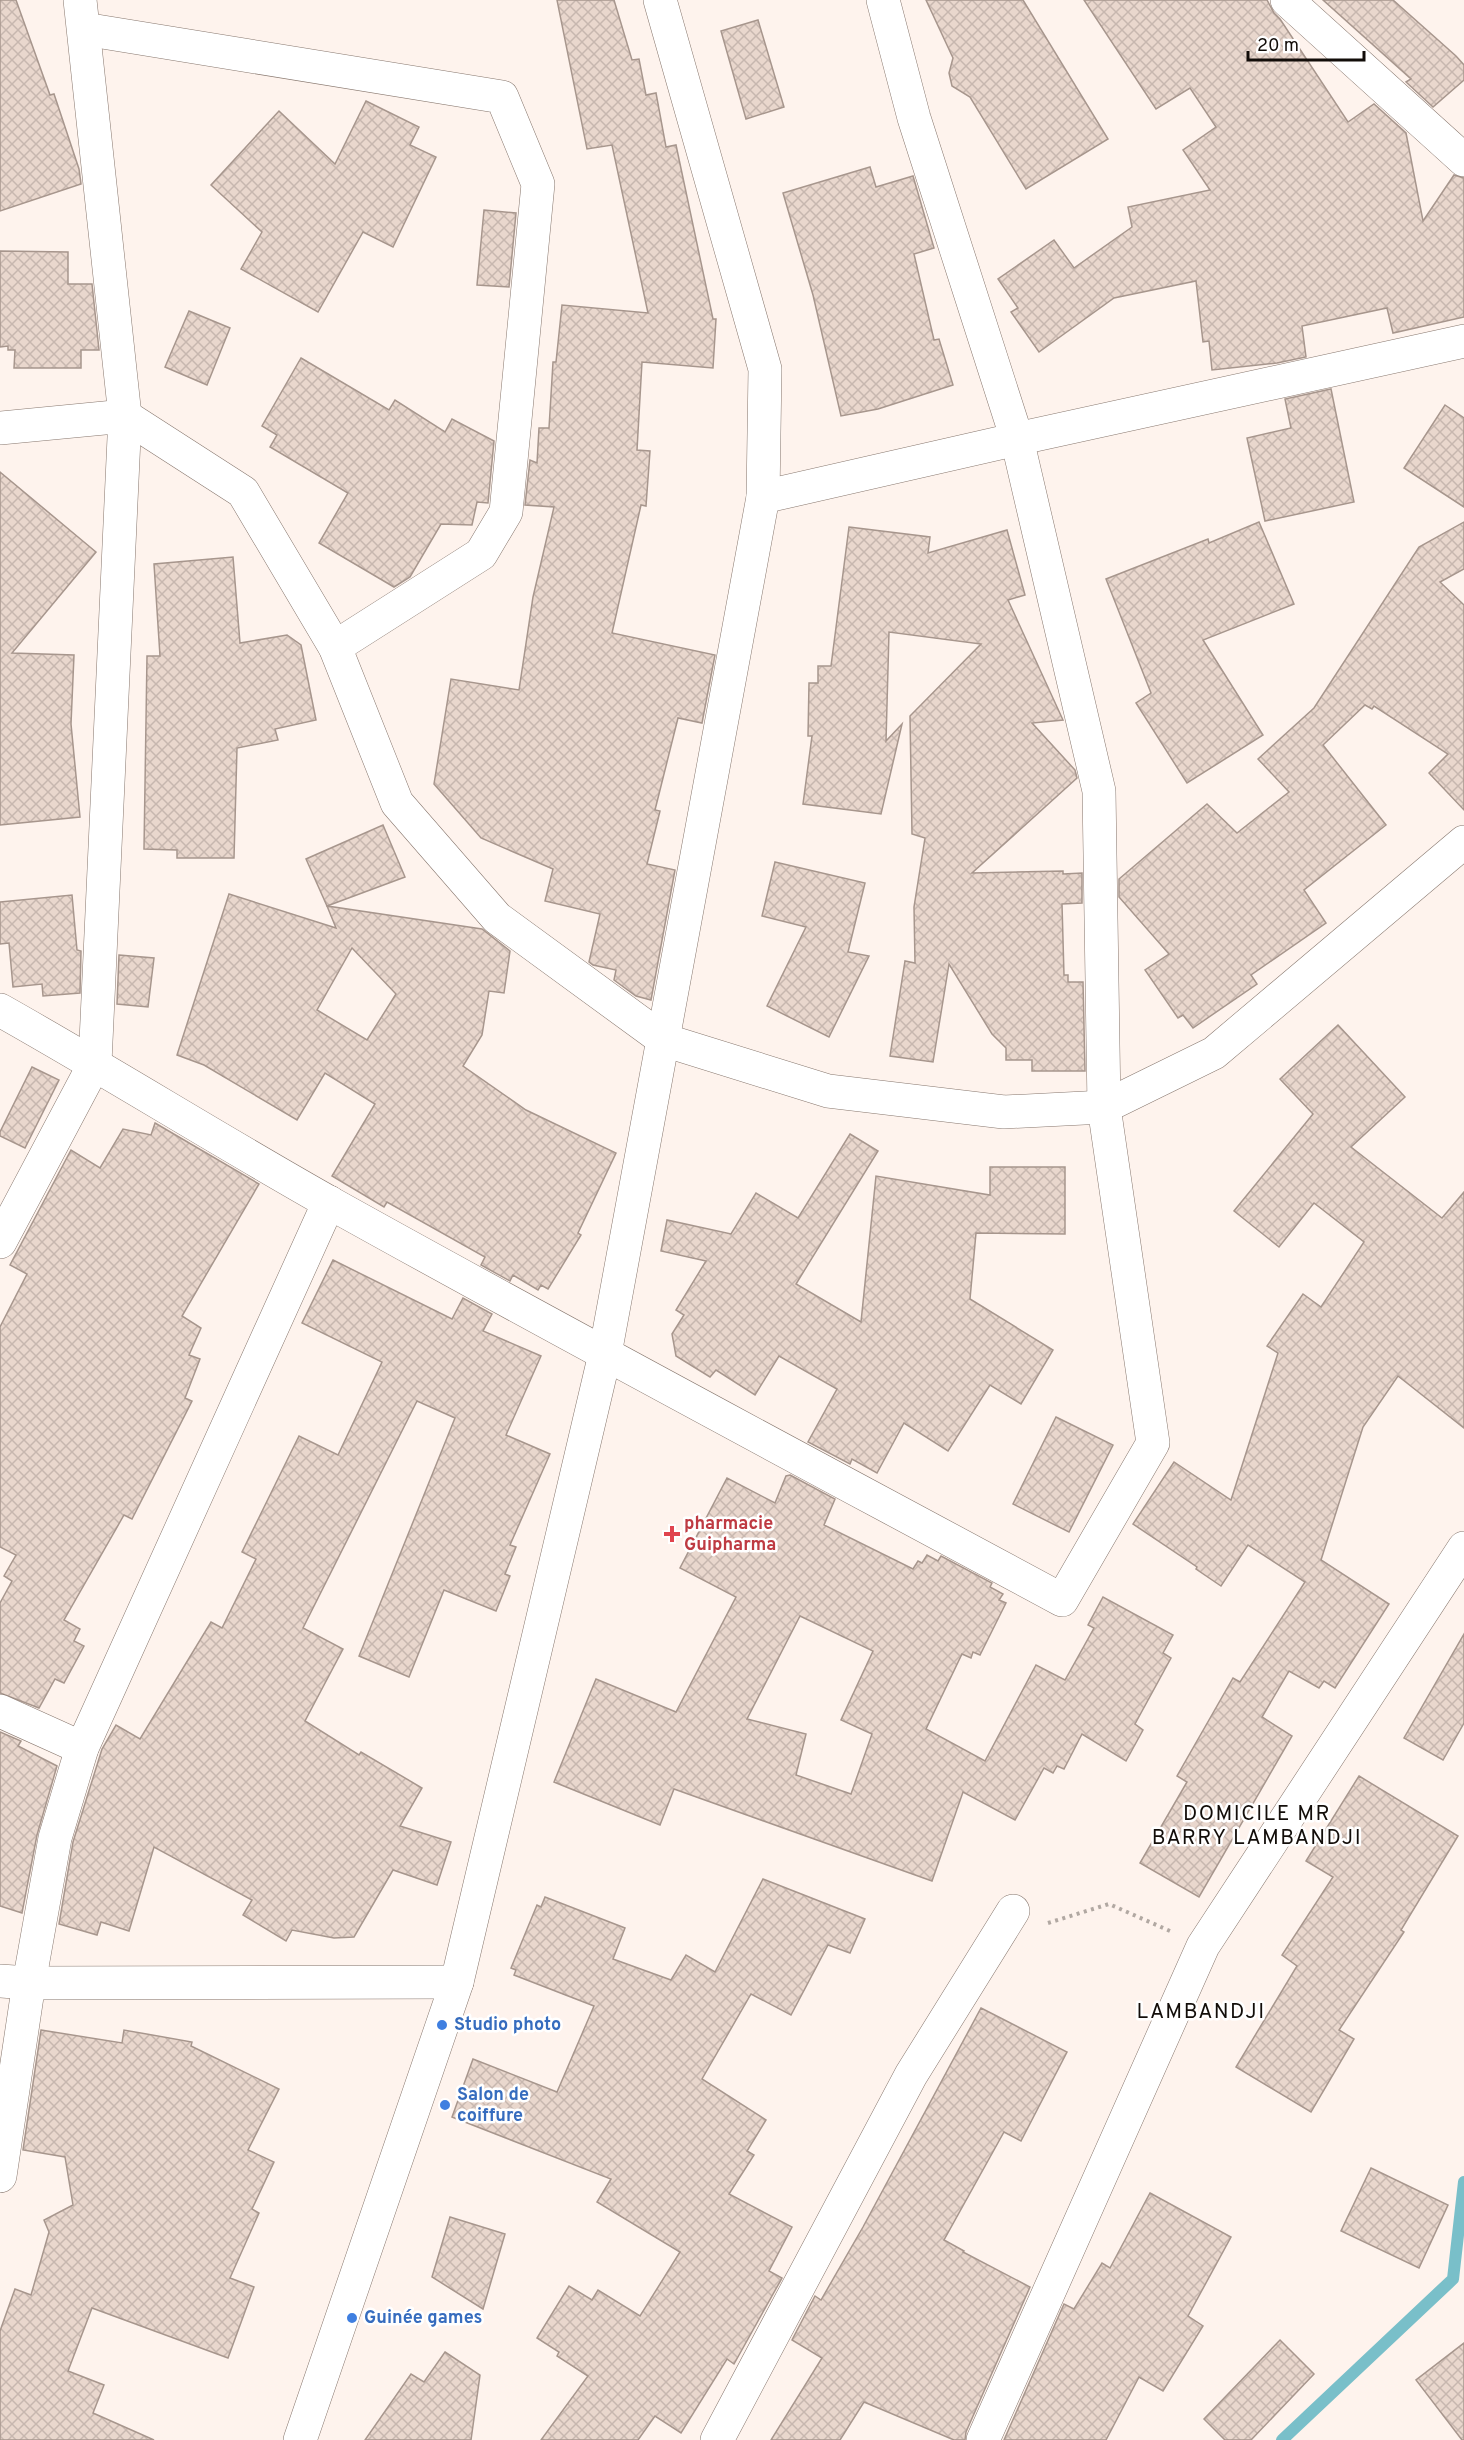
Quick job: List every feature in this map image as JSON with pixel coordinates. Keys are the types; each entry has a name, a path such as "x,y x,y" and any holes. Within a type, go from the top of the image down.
{"street":[{"path":"300,2440 457,1983 605,1354 763,497 765,369 660,0"},
{"path":"0,1010 95,1063 329,1202 605,1354 1062,1600 1153,1443 1104,1107 1099,791 1017,438 914,118 883,0"},
{"path":"1287,0 1464,160"},
{"path":"0,1242 95,1063 125,416 82,14 502,96 538,184 506,512 481,554 335,648"},
{"path":"763,497 1017,438 1464,341"},
{"path":"0,428 125,416 243,492 335,648 397,803 497,918 664,1040 828,1091 1004,1113 1104,1107 1214,1053 1464,842"},
{"path":"0,2176 14,1982 82,1748 329,1202"},
{"path":"983,2440 1203,1946 1464,1548"},
{"path":"0,1711 82,1748"},
{"path":"717,2440 911,2075 1013,1911"},
{"path":"14,1982 457,1983"}],"path":[{"path":"1013,1911 1049,1923 1109,1904 1203,1946"}],"building":[{"path":"0,0 16,0 50,95 54,94 79,169 81,184 0,211"},
{"path":"557,0 614,0 632,60 639,59 646,95 656,93 666,147 676,145 713,319 716,319 713,368 642,362 637,450 650,451 646,506 641,505 612,633 715,655 702,723 678,718 655,810 660,811 647,864 675,870 651,1000 636,996 614,980 616,970 589,962 600,914 545,901 553,869 481,838 434,784 451,679 519,690 533,597 554,507 525,505 530,460 537,463 539,428 549,428 553,362 556,362 562,305 648,313 612,145 587,149"},
{"path":"926,0 1023,0 1108,139 1026,189 970,97 952,86 949,73 953,58"},
{"path":"1084,0 1267,0 1348,122 1374,104 1406,133 1423,221 1454,175 1464,178 1464,317 1393,333 1387,308 1302,326 1306,357 1277,363 1212,370 1209,341 1203,342 1196,281 1114,298 1039,352 1011,312 1018,308 998,279 1054,240 1074,268 1132,227 1128,207 1210,190 1183,150 1216,127 1190,88 1156,109"},
{"path":"1323,0 1393,0 1464,65 1464,80 1433,107 1406,82 1411,79"},
{"path":"758,20 784,107 746,119 721,31"},
{"path":"366,101 419,127 410,145 436,157 393,247 363,232 318,312 241,269 262,232 211,185 279,111 335,164"},
{"path":"870,167 876,187 913,176 934,248 914,254 934,340 939,339 953,385 878,409 841,416 813,295 783,193"},
{"path":"484,210 516,213 509,287 477,285"},
{"path":"0,251 68,252 68,284 92,284 99,350 81,350 81,368 14,368 15,350 8,350 8,346 0,347"},
{"path":"189,311 230,328 207,385 165,367"},
{"path":"301,358 389,410 395,400 445,432 452,419 494,441 488,503 477,502 472,525 441,524 410,577 394,587 319,543 348,493 270,447 277,435 262,426"},
{"path":"1331,389 1354,502 1265,521 1247,438 1291,428 1285,399"},
{"path":"1445,405 1464,418 1464,507 1404,468"},
{"path":"0,472 96,552 12,653 74,655 71,724 80,817 0,825"},
{"path":"1259,522 1294,604 1203,640 1263,735 1187,783 1136,703 1151,693 1106,579 1208,539 1209,543"},
{"path":"1464,522 1464,569 1440,582 1464,605 1464,810 1429,773 1448,754 1374,706 1372,709 1365,705 1323,745 1386,825 1304,890 1326,923 1251,975 1257,984 1193,1028 1183,1015 1178,1018 1145,970 1169,954 1119,897 1119,879 1207,804 1237,833 1289,792 1258,759 1314,708 1419,547"},
{"path":"849,527 930,537 928,553 1007,530 1025,595 1008,600 1063,720 1032,723 1075,770 1077,778 972,873 1063,871 1063,874 1082,873 1082,903 1062,904 1064,975 1068,975 1068,982 1083,982 1085,1071 1032,1071 1032,1060 1006,1060 1006,1048 992,1034 949,964 933,1062 890,1056 905,961 915,963 914,907 925,838 912,834 910,716 981,644 889,632 886,741 902,724 881,814 803,804 812,736 808,736 809,683 818,683 818,666 831,666"},
{"path":"233,557 240,643 287,635 301,645 316,720 275,729 278,740 237,748 234,858 177,858 177,850 144,849 147,656 160,656 154,564"},
{"path":"383,825 405,877 327,906 306,859"},
{"path":"775,862 865,883 848,952 869,956 829,1037 767,1006 806,927 762,916"},
{"path":"229,894 336,928 327,906 482,929 510,951 504,993 489,991 482,1035 463,1066 526,1110 616,1153 578,1233 581,1235 548,1289 541,1285 538,1290 513,1275 510,1281 481,1265 485,1257 387,1202 384,1207 332,1176 375,1104 325,1073 297,1120 204,1065 177,1055","holes":["352,948 396,994 367,1040 317,1010"]},
{"path":"72,895 77,950 81,951 80,993 43,996 42,984 13,987 9,943 0,944 0,902"},
{"path":"119,955 154,958 148,1007 117,1004"},
{"path":"1338,1025 1405,1097 1351,1147 1442,1218 1464,1192 1464,1428 1398,1376 1363,1427 1321,1560 1389,1604 1335,1688 1324,1681 1319,1688 1289,1671 1262,1717 1292,1736 1199,1897 1140,1863 1187,1782 1177,1776 1233,1678 1240,1682 1305,1582 1248,1545 1221,1586 1133,1524 1174,1462 1231,1500 1278,1353 1267,1346 1303,1294 1321,1307 1364,1242 1314,1203 1279,1247 1234,1211 1313,1114 1280,1079"},
{"path":"32,1067 59,1080 25,1148 0,1136 0,1132"},
{"path":"155,1123 259,1184 182,1316 201,1328 189,1355 200,1359 185,1398 192,1401 132,1519 124,1515 64,1620 80,1629 74,1641 84,1646 64,1683 55,1679 39,1708 0,1693 0,1603 12,1581 4,1576 16,1555 0,1547 0,1327 27,1274 10,1265 71,1150 100,1168 123,1129 151,1135"},
{"path":"850,1134 878,1151 796,1284 861,1322 876,1176 990,1195 990,1167 1065,1167 1065,1234 976,1233 970,1299 1053,1350 1021,1404 990,1385 948,1451 904,1423 877,1473 852,1459 850,1464 808,1442 837,1389 779,1356 755,1395 716,1370 710,1377 676,1356 672,1334 684,1315 676,1310 706,1261 661,1251 667,1220 731,1234 756,1193 798,1218"},
{"path":"333,1260 452,1319 463,1298 492,1314 483,1331 541,1356 506,1435 550,1454 510,1545 516,1547 505,1574 510,1576 496,1611 444,1590 409,1677 359,1656 455,1418 417,1401 303,1628 343,1649 305,1721 359,1755 361,1752 422,1788 400,1826 451,1842 437,1885 393,1870 354,1937 334,1938 292,1930 286,1941 243,1915 252,1900 154,1847 129,1931 101,1922 97,1935 59,1924 73,1842 102,1749 116,1725 140,1739 211,1622 222,1628 256,1559 242,1552 299,1436 338,1455 382,1362 302,1323"},
{"path":"1056,1417 1113,1445 1069,1532 1013,1504"},
{"path":"790,1475 835,1499 824,1525 913,1569 918,1561 922,1563 927,1555 938,1561 941,1556 992,1583 990,1587 1003,1594 999,1600 1006,1603 980,1655 973,1652 971,1658 962,1654 926,1729 985,1761 1036,1665 1065,1680 1094,1628 1088,1625 1103,1597 1173,1635 1163,1653 1171,1658 1135,1724 1143,1730 1126,1761 1082,1734 1064,1769 1057,1766 1053,1773 1044,1768 1015,1820 963,1792 932,1881 674,1789 660,1825 554,1782 596,1679 676,1712 736,1597 680,1568 727,1478 775,1503 786,1476","holes":["800,1616 873,1651 841,1720 872,1734 851,1794 796,1775 806,1734 747,1719"]},
{"path":"1464,1634 1464,1723 1443,1760 1404,1738"},
{"path":"0,1732 21,1741 18,1746 57,1766 37,1835 22,1913 0,1906"},
{"path":"1359,1776 1458,1836 1401,1930 1404,1932 1339,2030 1354,2039 1311,2112 1236,2067 1297,1966 1282,1955 1333,1877 1306,1861"},
{"path":"763,1879 865,1919 850,1953 828,1945 791,2015 751,1994 702,2079 766,2120 747,2151 754,2155 729,2194 792,2227 769,2271 782,2278 734,2364 727,2359 681,2433 655,2416 638,2440 541,2440 588,2376 557,2356 559,2352 537,2338 569,2286 592,2300 598,2290 640,2316 680,2252 597,2202 611,2179 452,2117 473,2059 557,2092 594,2006 514,1975 516,1970 511,1968 537,1905 541,1907 545,1897 625,1928 613,1959 671,1980 686,1955 715,1972"},
{"path":"981,2008 1067,2052 1021,2141 1004,2132 944,2240 1030,2287 966,2432 965,2440 954,2440 864,2402 840,2440 771,2440 822,2358 792,2340 815,2296 821,2300 863,2227"},
{"path":"41,2030 122,2043 124,2030 192,2042 191,2046 279,2089 248,2150 274,2162 252,2209 259,2213 230,2278 254,2287 228,2358 92,2308 68,2371 104,2385 93,2413 154,2440 0,2440 0,2331 15,2289 31,2295 49,2232 44,2220 73,2205 65,2157 23,2150"},
{"path":"1371,2168 1448,2205 1419,2268 1341,2231"},
{"path":"1150,2193 1231,2237 1188,2316 1203,2326 1163,2391 1139,2377 1106,2440 1004,2440 1064,2304 1074,2309 1102,2263 1110,2268"},
{"path":"450,2217 505,2234 483,2309 432,2277"},
{"path":"1280,2340 1314,2374 1251,2440 1225,2440 1204,2419"},
{"path":"1464,2343 1464,2440 1462,2440 1416,2380"},
{"path":"445,2352 480,2375 471,2440 365,2440 411,2374 424,2382"}],"waterway":[{"path":"1282,2440 1453,2279 1464,2182"}],"place":[{"name":"pharmacie Guipharma","path":"672,1534"},
{"name":"Studio photo","path":"442,2025"},
{"name":"Salon de coiffure","path":"445,2105"},
{"name":"Guinée games","path":"352,2318"}],"district":[{"name":"DOMICILE MR BARRY LAMBANDJI","path":"1257,1826"},
{"name":"LAMBANDJI","path":"1201,2012"}]}
